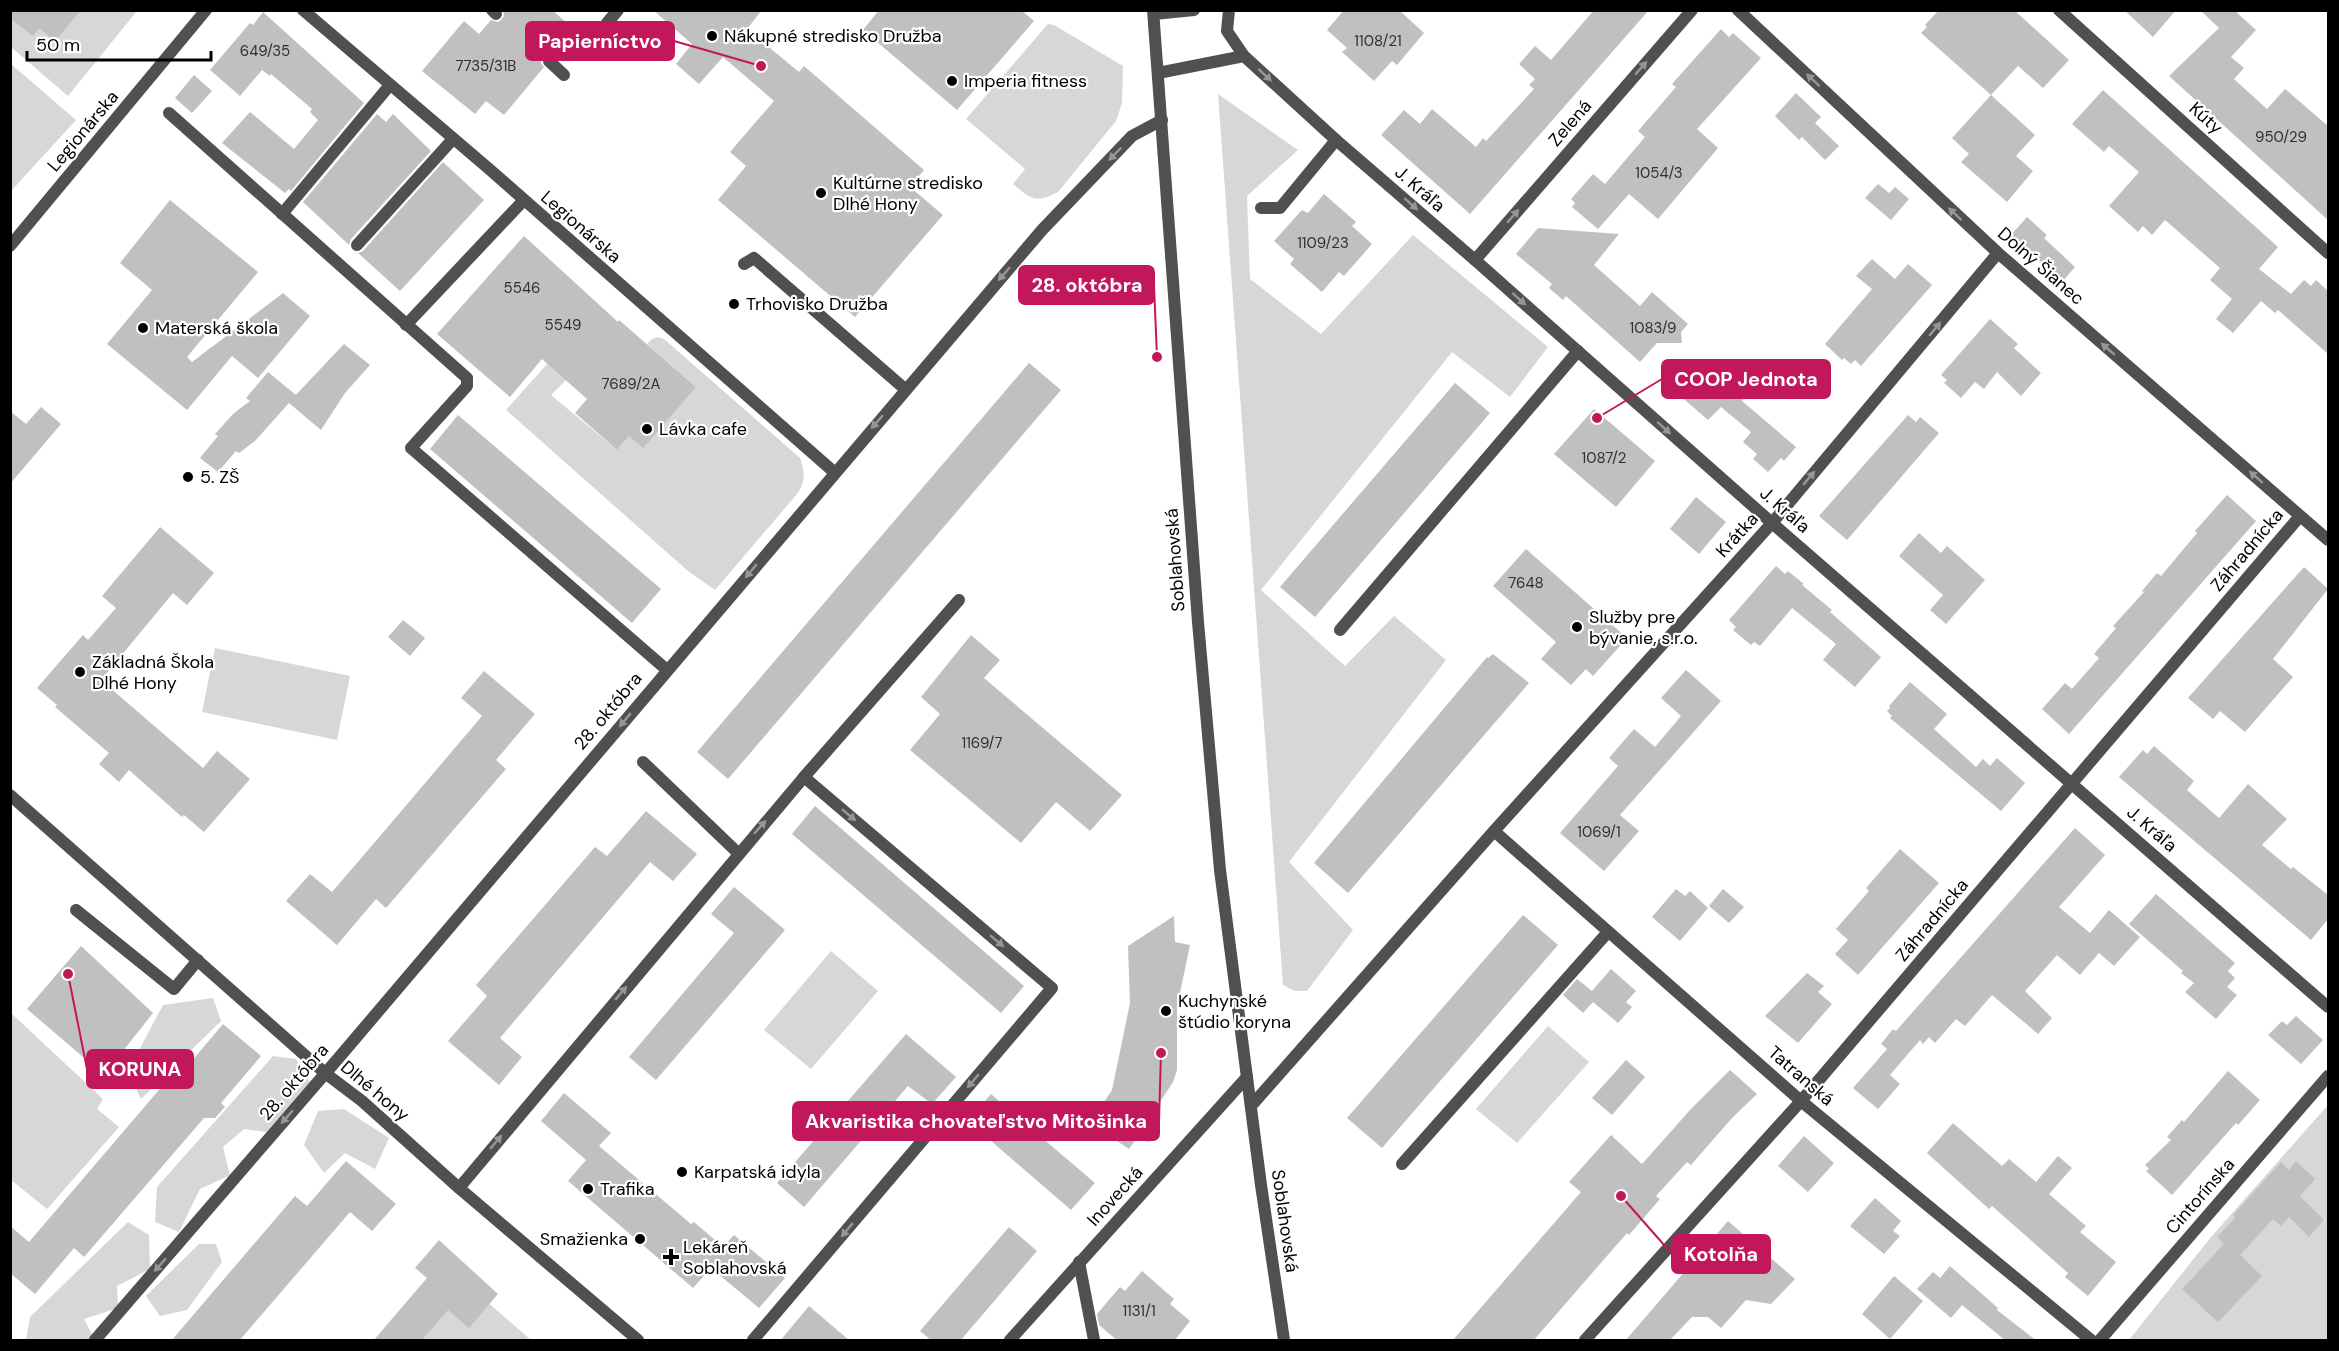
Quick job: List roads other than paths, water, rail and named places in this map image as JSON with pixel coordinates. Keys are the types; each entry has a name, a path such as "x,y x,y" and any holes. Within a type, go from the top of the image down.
{"street":[{"name":"Legionárska","path":"10,246 206,10"},
{"name":"Legionárska","path":"303,10 834,472"},
{"path":"607,23 618,10"},
{"path":"1154,12 1194,10"},
{"name":"J. Kráľa","path":"1229,10 1227,31 1244,56 1336,140 2328,1007"},
{"name":"Zelená","path":"1475,260 1692,10"},
{"name":"Dolný Šianec","path":"1738,10 1998,254 2328,540"},
{"name":"Kúty","path":"2058,10 2328,253"},
{"name":"Soblahovská","path":"1154,12 1198,622 1220,870 1284,1341"},
{"path":"1158,73 1244,56"},
{"path":"549,61 564,75"},
{"path":"282,214 390,85"},
{"path":"169,113 467,378 467,386 411,448 667,670"},
{"name":"28. októbra","path":"94,1341 1042,230 1132,136 1162,120"},
{"path":"357,245 453,139"},
{"path":"1261,208 1280,208 1336,140"},
{"path":"406,325 523,201"},
{"name":"Krátka","path":"1494,831 1772,523 1998,254"},
{"path":"744,264 754,258 905,389"},
{"path":"1340,630 1578,351"},
{"name":"Záhradnícka","path":"1585,1341 1801,1101 2300,516"},
{"path":"459,1188 738,853 959,600"},
{"path":"643,762 738,853"},
{"path":"753,1341 1052,988 804,777"},
{"name":"Dlhé hony","path":"10,795 325,1073 362,1101 459,1188 638,1341"},
{"path":"1251,1106 1494,831"},
{"name":"Tatranská","path":"1494,831 1801,1101 2091,1341"},
{"path":"76,910 174,989 198,960"},
{"path":"1402,1164 1608,932"},
{"name":"Cintorínska","path":"2100,1341 2328,1076"},
{"name":"Inovecká","path":"1011,1341 1079,1262 1247,1077"},
{"path":"1079,1262 1094,1341"}],"place":[{"name":"Nákupné stredisko Družba","path":"712,36"},
{"name":"Papierníctvo","path":"761,66"},
{"name":"Imperia fitness","path":"952,81"},
{"name":"Kultúrne stredisko Dlhé Hony","path":"821,193"},
{"name":"Trhovisko Družba","path":"734,304"},
{"name":"Materská škola","path":"143,328"},
{"name":"28. októbra","path":"1157,357"},
{"name":"COOP Jednota","path":"1597,418"},
{"name":"Lávka cafe","path":"647,429"},
{"name":"5. ZŠ","path":"188,477"},
{"name":"Služby pre bývanie, s.r.o.","path":"1577,627"},
{"name":"Základná Škola Dlhé Hony","path":"80,672"},
{"name":"KORUNA","path":"68,974"},
{"name":"Kuchynské štúdio koryna","path":"1166,1011"},
{"name":"Akvaristika chovateľstvo Mitošinka","path":"1161,1053"},
{"name":"Karpatská idyla","path":"682,1172"},
{"name":"Trafika","path":"588,1189"},
{"name":"Kotolňa","path":"1621,1196"},
{"name":"Smažienka","path":"640,1239"},
{"name":"Lekáreň Soblahovská","path":"671,1257"}]}
